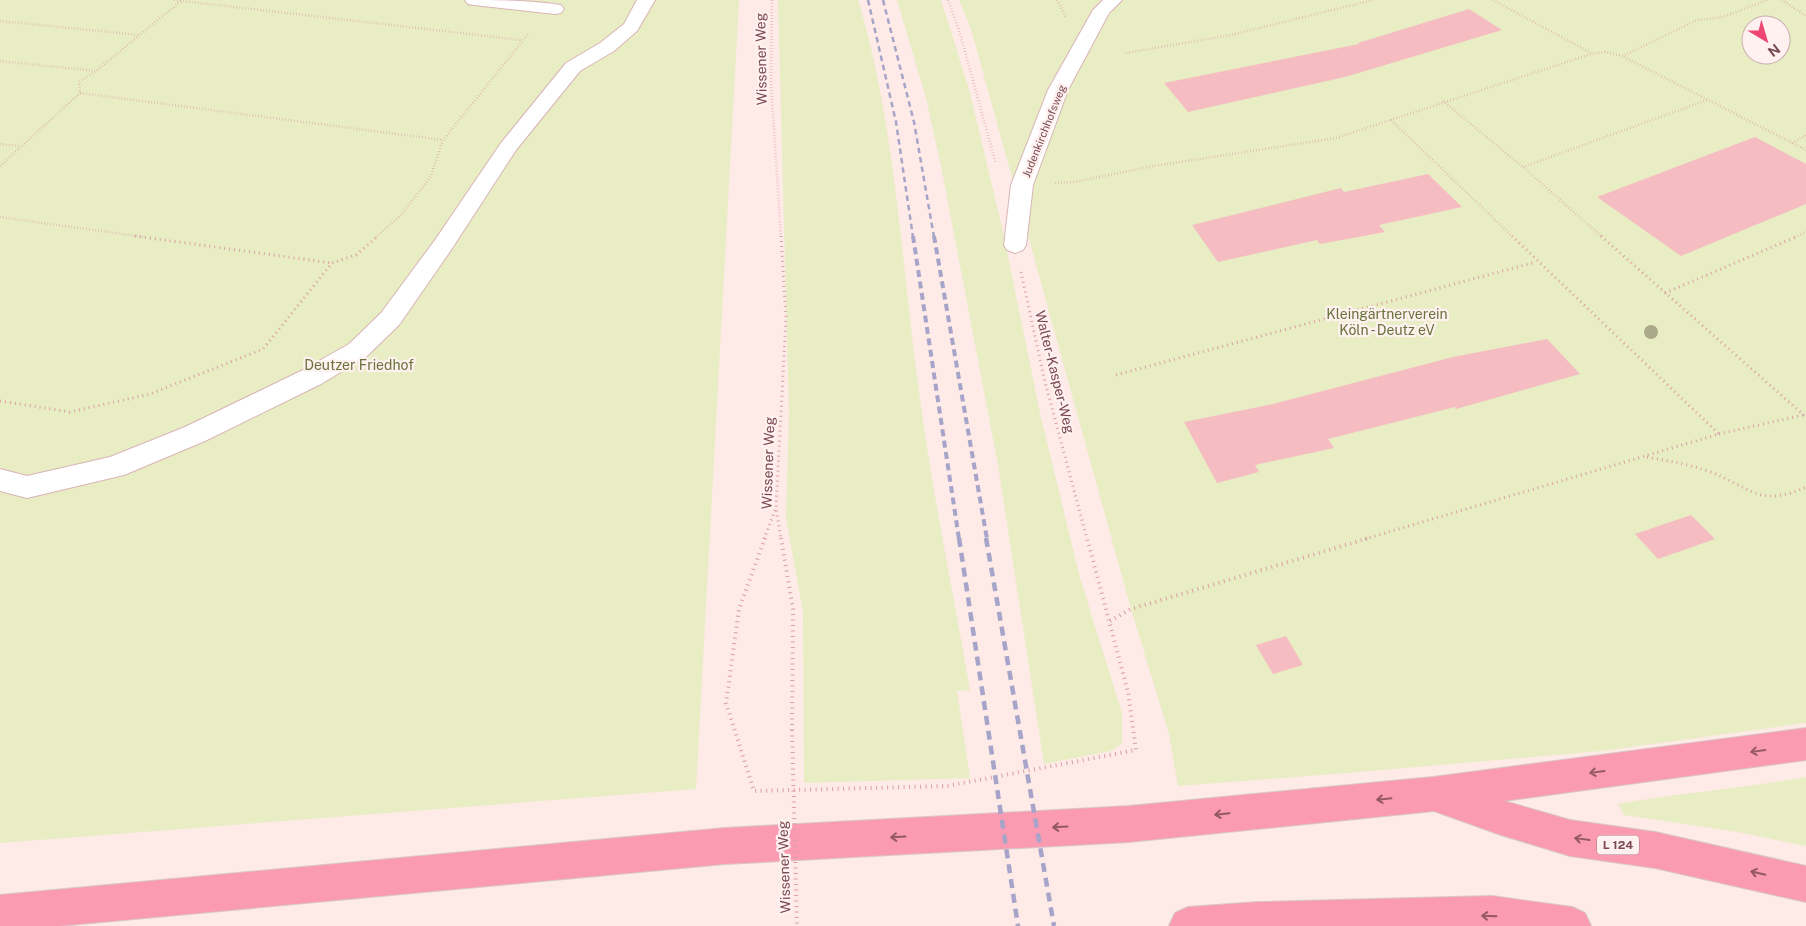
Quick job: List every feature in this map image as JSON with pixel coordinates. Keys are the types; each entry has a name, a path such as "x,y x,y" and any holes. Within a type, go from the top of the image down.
{"highway":[{"path":"0,914 725,846 1129,824 1433,794 1806,744"},
{"name":"L 124","path":"1433,794 1501,818 1570,838 1655,850 1806,884"},
{"path":"1188,926 1492,915 1572,926"}],"lane":[{"path":"474,0 555,9"},
{"path":"0,480 27,487 114,467 195,434 312,377 358,350 390,319 443,246 508,147 573,67 607,47 631,27 646,0"},
{"name":"Judenkirchhofsweg","path":"1015,245 1022,185 1058,90 1102,10 1113,0"}],"path":[{"path":"174,0 522,40"},
{"path":"80,93 79,82 96,71 182,0"},
{"name":"Wissener Weg","path":"772,0 771,84 786,318 776,508 792,609 792,730 797,926"},
{"path":"948,0 959,30 998,171"},
{"path":"1126,53 1231,35 1373,0"},
{"path":"1493,0 1591,54"},
{"path":"1623,56 1697,20 1708,17 1724,17 1767,0"},
{"path":"1782,0 1806,16"},
{"path":"0,217 332,263 356,255 400,216 430,178 443,140 522,40 555,9"},
{"path":"0,21 139,35"},
{"path":"1022,185 1074,182 1154,166 1336,138 1591,54 1605,52 1623,56 1806,150"},
{"path":"0,61 96,71"},
{"path":"0,166 80,93 443,140"},
{"path":"1523,167 1708,100"},
{"path":"1444,101 1523,167 1805,416"},
{"path":"1391,120 1719,434"},
{"path":"1792,143 1806,135"},
{"path":"0,144 20,146"},
{"path":"1666,293 1806,232"},
{"name":"Walter-Kasper-Weg","path":"776,508 739,609 726,703 754,791 947,786 1136,750 1128,692 1044,378 1015,245"},
{"path":"1116,375 1537,261"},
{"path":"0,401 70,412 150,394 262,349 332,263"},
{"path":"1110,621 1130,609 1719,434 1805,416"},
{"path":"1645,456 1692,466 1714,473 1764,497 1779,499 1806,487"}],"green space":[{"name":"Deutzer Friedhof","path":"0,0 739,0 696,789 0,843"},
{"path":"778,0 858,0 871,48 881,96 896,194 924,429 970,690 957,691 970,778 804,783 803,612 786,518 789,413"},
{"path":"897,0 941,0 969,89 1002,227 1040,413 1080,578 1122,713 1122,743 1111,751 1044,764 998,465 942,171 926,98"},
{"name":"Kleingärtnerverein Köln - Deutz eV","path":"959,0 1806,0 1806,723 1602,751 1178,786 1169,734 1131,609 971,29"},
{"path":"1806,777 1806,846 1738,832 1624,815 1618,804 1759,784"}],"building":[{"path":"1469,9 1502,30 1345,77 1188,112 1164,83 1359,44"},
{"path":"1755,137 1806,164 1806,204 1681,256 1597,197"},
{"path":"1428,174 1462,207 1379,225 1385,232 1320,244 1317,240 1218,262 1192,225 1341,188 1344,192"},
{"path":"1547,339 1580,374 1456,409 1455,407 1328,439 1334,448 1255,465 1259,472 1217,483 1184,422 1273,404 1453,357"},
{"path":"1691,515 1715,539 1658,559 1635,534"},
{"path":"1286,636 1303,665 1273,674 1256,645"}],"railway":[{"path":"868,0 896,122 913,237"},
{"path":"883,0 914,122 934,237"},
{"path":"913,236 959,539"},
{"path":"934,236 987,539"},
{"path":"959,538 1018,926"},
{"path":"986,538 1054,926"}]}
